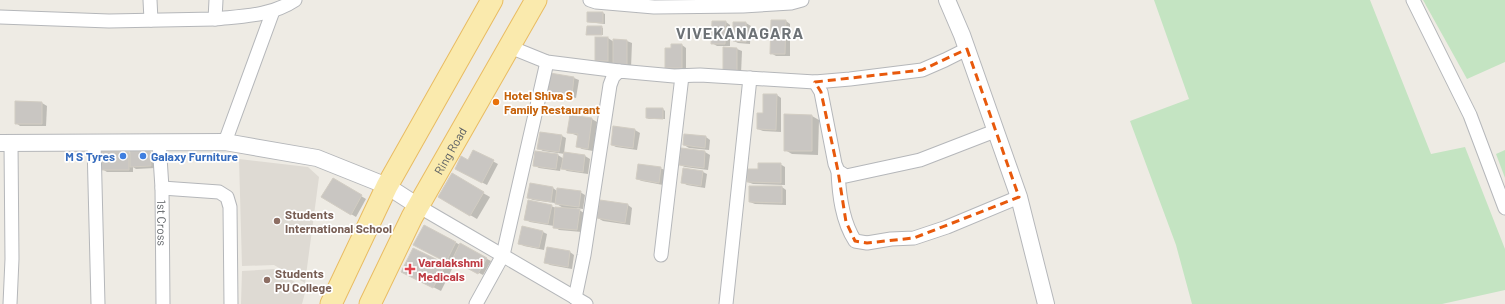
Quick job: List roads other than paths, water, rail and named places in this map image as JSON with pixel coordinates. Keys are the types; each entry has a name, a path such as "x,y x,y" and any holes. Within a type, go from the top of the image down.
{"main road":[{"path":"331,304 387,186 492,0"},
{"name":"Ring Road","path":"370,304 418,206 536,0"}],"street":[{"path":"150,0 151,20"},
{"path":"215,19 216,0"},
{"path":"0,18 109,21 215,19 273,12 295,0"},
{"path":"590,0 596,2 654,8 688,3 791,3 802,0"},
{"path":"947,0 967,49 1019,197 1046,304"},
{"path":"1413,0 1470,116 1505,208"},
{"path":"225,142 273,12"},
{"path":"510,47 546,62 619,71 682,76 815,82 922,70 967,49"},
{"path":"476,304 503,255 546,62"},
{"path":"10,304 12,259 5,143 94,144 159,142 225,142 317,158 387,186 418,206 581,301 584,255 610,85 619,71"},
{"path":"661,255 682,76"},
{"path":"726,304 750,78"},
{"path":"815,82 821,92 835,164 838,171 838,186 846,222 850,234 856,241 867,243 891,239 914,238 947,227 1019,197"},
{"path":"838,171 846,176 920,160 995,131"},
{"name":"1st Cross","path":"159,142 162,188 163,304"},
{"path":"94,144 98,304"},
{"path":"162,188 219,192 227,197 230,207 231,304"}],"place":[{"name":"Hotel Shiva S Family Restaurant","path":"496,102"},
{"name":"M S Tyres","path":"123,156"},
{"name":"Galaxy Furniture","path":"143,156"},
{"name":"Students International School","path":"277,221"},
{"name":"Varalakshmi Medicals","path":"410,269"},
{"name":"Students PU College","path":"267,280"}],"district":[{"name":"VIVEKANAGARA","path":"740,32"}]}
